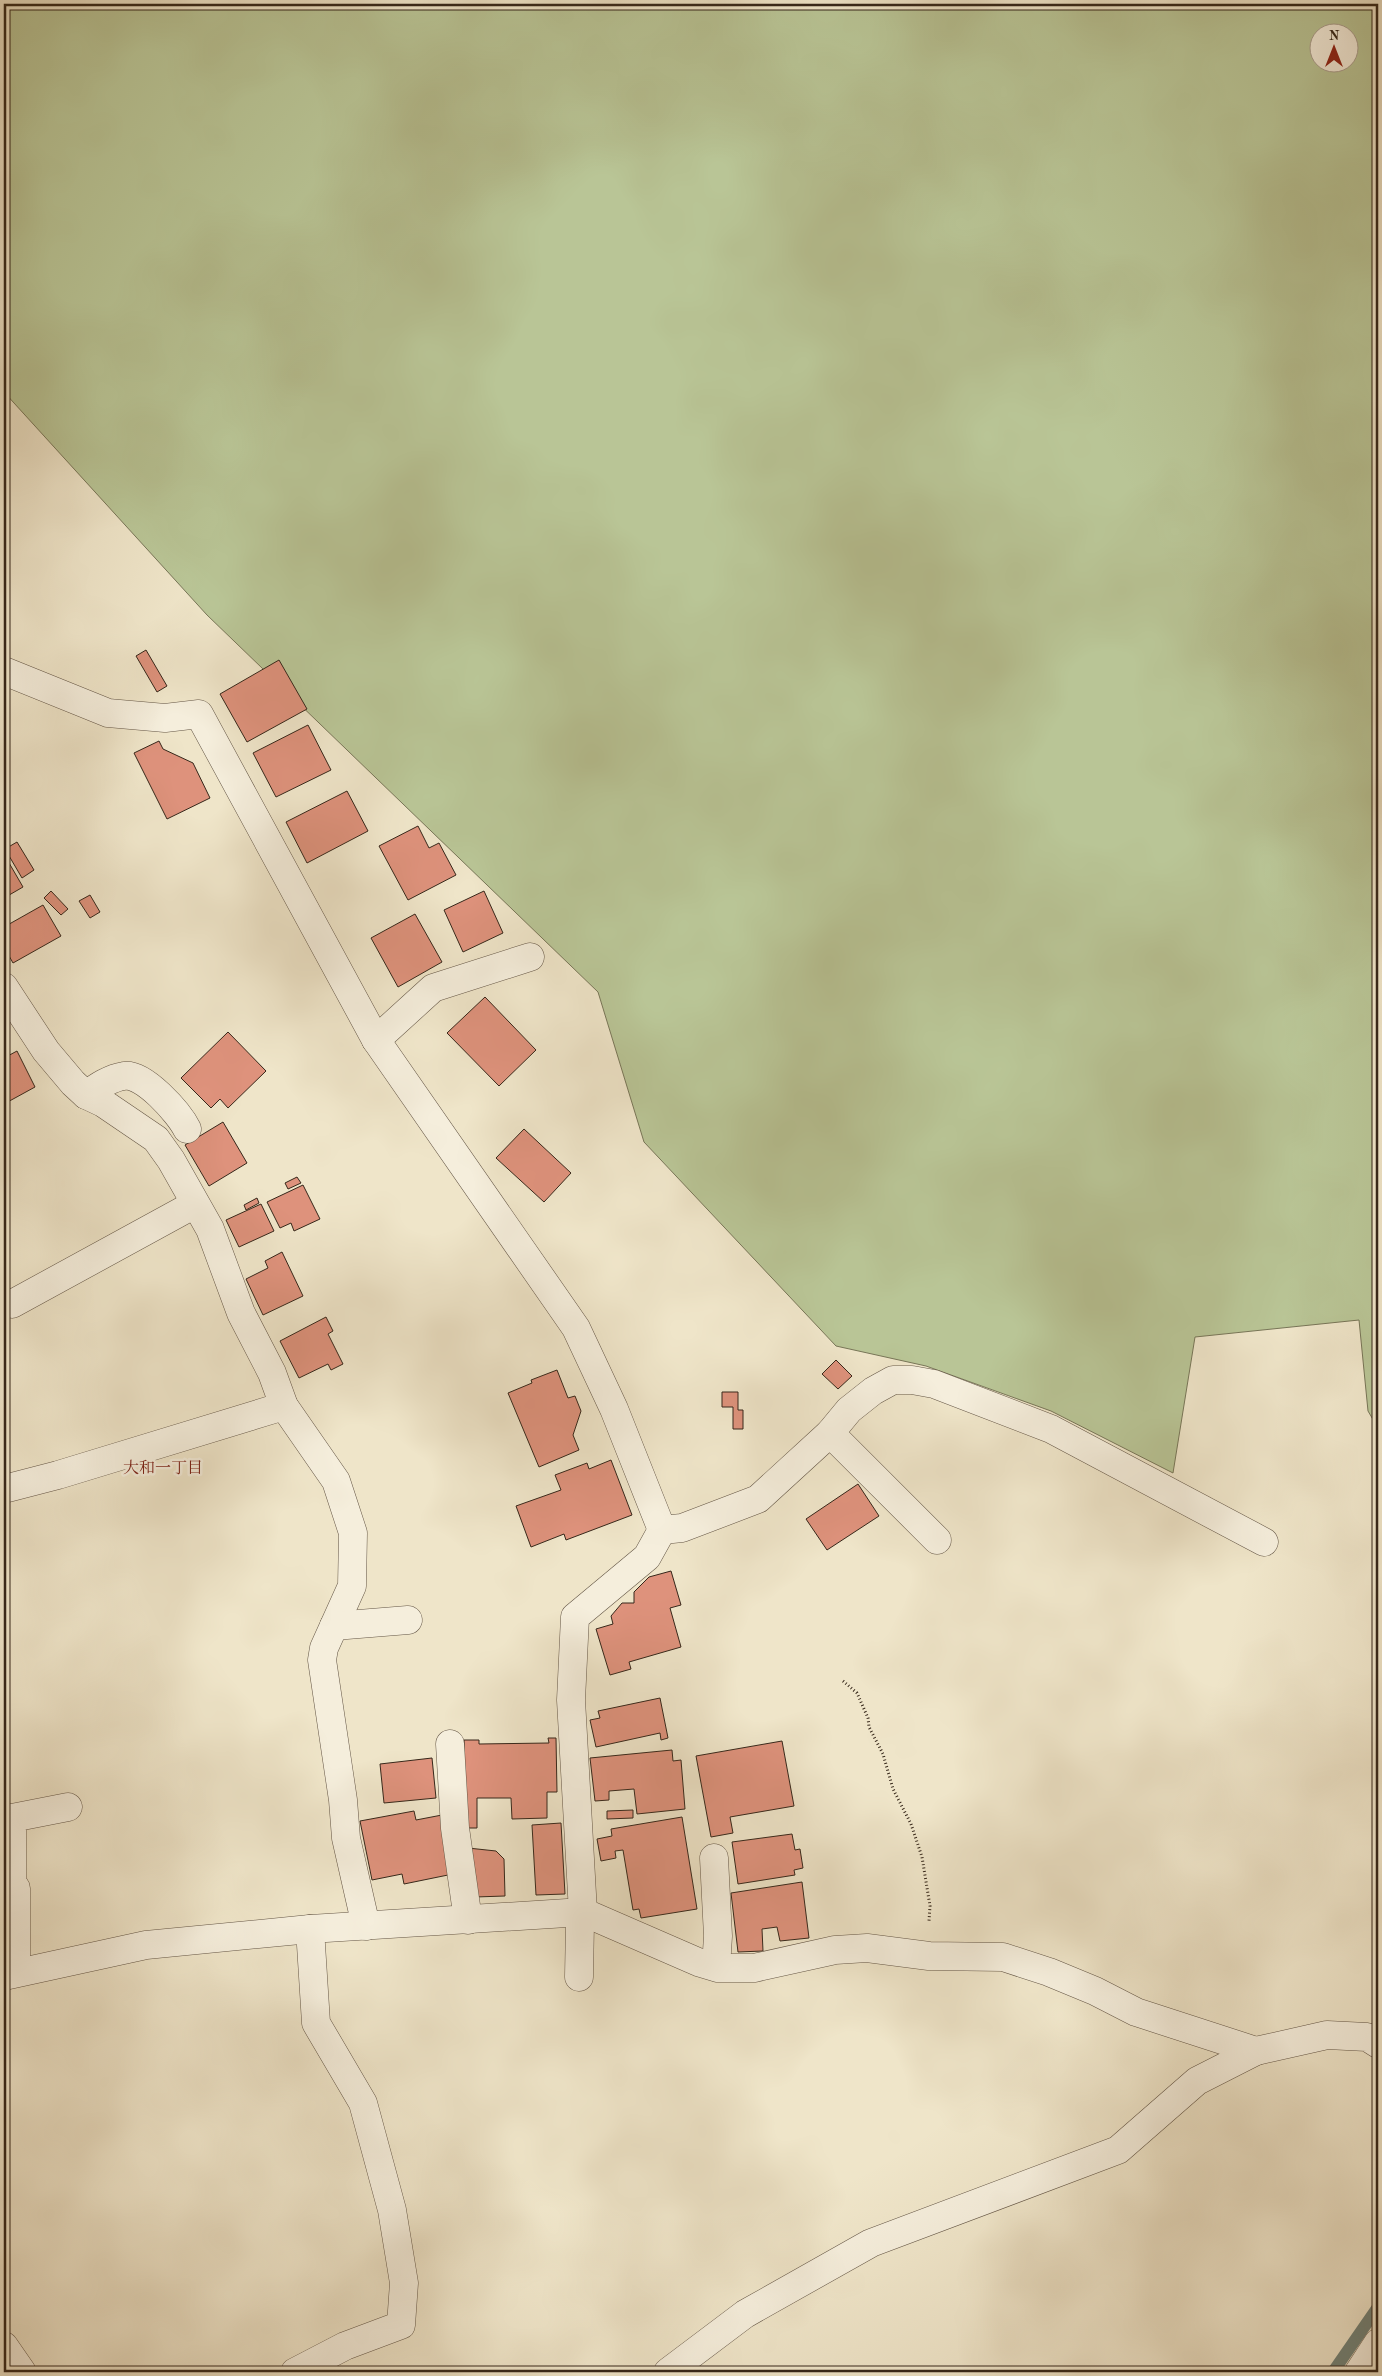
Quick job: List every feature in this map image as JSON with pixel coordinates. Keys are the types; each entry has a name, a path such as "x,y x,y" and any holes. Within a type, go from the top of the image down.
{"street":[{"path":"4,671 108,713 165,718 199,714 376,1040 576,1328 614,1409 662,1530"},
{"path":"376,1040 433,988 530,957"},
{"path":"4,987 46,1051 86,1095 103,1103 156,1139 171,1160 210,1230 241,1313 272,1373 284,1406 336,1481 353,1533 352,1586 324,1648 322,1660 343,1800 346,1838 366,1926"},
{"path":"86,1095 104,1083 125,1075 136,1077 154,1090 181,1117 187,1128"},
{"path":"4,1302 12,1304 195,1204"},
{"path":"662,1530 682,1528 758,1499 830,1433 849,1410 873,1391 893,1380 912,1380 934,1384 1051,1429 1264,1542"},
{"path":"4,1489 58,1475 284,1406"},
{"path":"830,1433 937,1540"},
{"path":"579,1977 580,1922 583,1912 570,1700 575,1617 647,1557 662,1530"},
{"path":"334,1626 408,1620"},
{"path":"450,1744 455,1828 468,1920"},
{"path":"68,1806 12,1818 12,1883 16,1888 10,1974 146,1945 310,1929 583,1912 698,1962 716,1967 754,1968 835,1950 867,1948 929,1956 1003,1957 1049,1972 1095,1991 1136,2012 1256,2051"},
{"path":"714,1858 718,1936 716,1967"},
{"path":"295,2372 345,2346 401,2325 404,2283 392,2210 363,2103 316,2023 310,1929"},
{"path":"668,2372 745,2314 871,2243 1118,2150 1197,2082 1256,2051 1327,2036 1367,2038 1378,2044"},
{"path":"1359,2372 1378,2343"},
{"path":"4,2346 22,2372"}],"path":[{"path":"843,1681 856,1693 869,1727 883,1754 893,1789 911,1824 922,1857 930,1906 929,1956"}],"green space":[{"path":"4,4 1378,4 1378,1428 1368,1411 1359,1320 1195,1337 1173,1473 1051,1411 926,1366 836,1346 644,1142 598,992 207,615 4,392"}],"building":[{"path":"146,650 167,686 157,692 136,656"},
{"path":"279,660 307,709 247,742 220,694"},
{"path":"308,725 331,770 276,797 253,753"},
{"path":"159,741 163,749 193,763 210,798 167,819 134,753"},
{"path":"347,791 368,831 307,863 286,822"},
{"path":"418,826 429,848 439,843 456,875 408,900 379,846"},
{"path":"17,842 34,870 22,878 5,849"},
{"path":"4,856 23,887 4,898"},
{"path":"51,891 68,909 61,915 44,898"},
{"path":"484,891 503,933 463,952 444,910"},
{"path":"90,895 100,912 90,918 79,901"},
{"path":"43,905 61,936 13,963 4,947 4,927"},
{"path":"415,914 442,962 398,987 371,938"},
{"path":"485,997 536,1050 499,1086 447,1033"},
{"path":"228,1032 266,1071 228,1108 220,1099 211,1108 181,1078"},
{"path":"17,1051 35,1087 4,1104 4,1058"},
{"path":"223,1122 247,1163 209,1186 185,1145"},
{"path":"524,1129 571,1173 544,1202 496,1158"},
{"path":"297,1177 301,1183 288,1189 285,1183"},
{"path":"303,1185 320,1219 294,1231 291,1223 280,1228 267,1202"},
{"path":"257,1198 259,1203 246,1210 244,1205"},
{"path":"261,1204 274,1231 239,1247 226,1220"},
{"path":"282,1252 303,1296 263,1315 246,1279 268,1268 265,1261"},
{"path":"326,1317 333,1331 328,1334 343,1364 331,1370 328,1364 299,1378 280,1341"},
{"path":"836,1360 852,1376 838,1389 822,1374"},
{"path":"557,1370 568,1398 575,1396 581,1411 573,1435 579,1450 539,1467 508,1393 532,1383 531,1380"},
{"path":"722,1392 738,1392 738,1410 743,1410 743,1429 733,1429 733,1407 722,1407"},
{"path":"611,1460 632,1515 566,1540 564,1534 531,1547 516,1506 561,1490 555,1475 587,1463 589,1469"},
{"path":"858,1484 879,1516 827,1550 806,1519"},
{"path":"671,1571 681,1605 670,1608 681,1647 629,1662 631,1669 610,1675 596,1629 613,1624 611,1616 622,1603 634,1603 634,1592 649,1577"},
{"path":"660,1698 668,1738 661,1740 660,1733 596,1747 590,1720 600,1718 598,1711"},
{"path":"548,1738 556,1738 557,1792 547,1792 547,1818 512,1819 511,1798 477,1798 477,1828 466,1828 464,1740 479,1740 479,1744 549,1743"},
{"path":"782,1741 794,1806 730,1817 733,1833 711,1837 696,1756"},
{"path":"672,1750 673,1761 681,1760 685,1809 637,1814 634,1789 609,1791 609,1800 595,1801 590,1758"},
{"path":"432,1758 436,1798 384,1803 380,1764"},
{"path":"633,1810 633,1818 607,1819 607,1811"},
{"path":"414,1811 416,1820 442,1815 448,1875 404,1884 402,1874 372,1880 360,1821"},
{"path":"682,1817 697,1909 641,1918 639,1909 633,1910 623,1850 615,1851 616,1858 601,1861 597,1839 612,1836 611,1829"},
{"path":"561,1823 565,1894 536,1895 532,1825"},
{"path":"792,1834 795,1850 800,1849 803,1868 794,1870 795,1875 738,1884 732,1842"},
{"path":"468,1848 496,1851 504,1859 505,1896 475,1897"},
{"path":"802,1882 809,1938 780,1941 777,1927 762,1929 763,1951 738,1952 731,1893"}],"waterway":[{"path":"1333,2372 1378,2307"}],"district":[{"name":"大和一丁目","path":"163,1467"}]}
